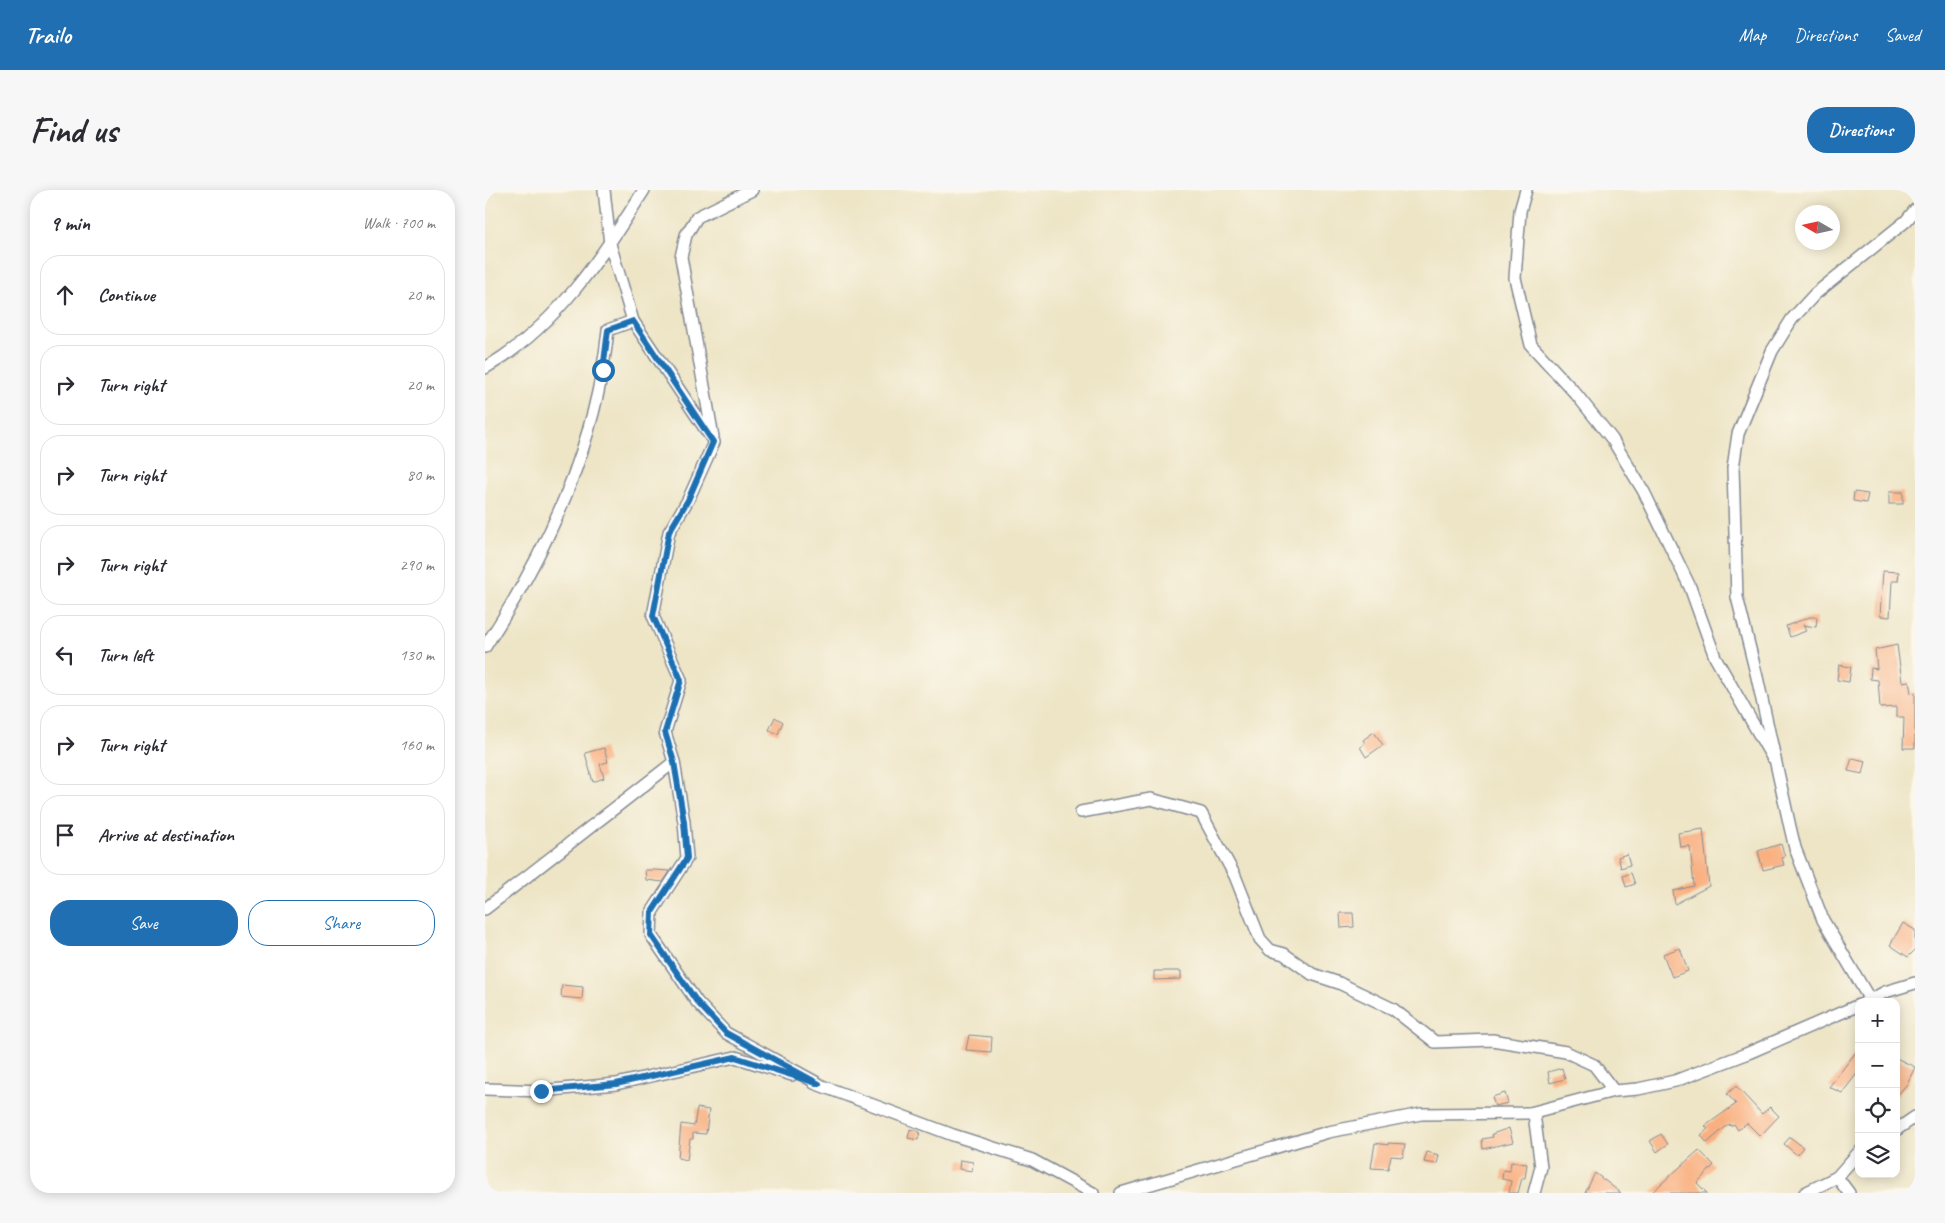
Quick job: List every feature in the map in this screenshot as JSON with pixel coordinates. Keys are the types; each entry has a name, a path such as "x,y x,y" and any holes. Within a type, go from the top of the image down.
{"street":[{"path":"603,190 610,244 633,321 713,442"},
{"path":"485,368 505,356 564,302 610,244 644,190"},
{"path":"752,190 697,217 686,235 681,257 713,442 688,500 669,532 653,616 681,680 665,732 674,762 684,822 687,858 652,912 651,935 697,1002 726,1033 819,1084"},
{"path":"1526,190 1520,211 1515,278 1531,345 1576,394 1612,440 1644,492 1690,587 1715,657 1778,767"},
{"path":"1866,998 1823,920 1795,848 1778,767 1737,597 1733,468 1738,434 1772,351 1792,319 1815,294 1906,221 1915,210"},
{"path":"485,647 518,596 565,500 589,430 603,370 608,330 633,321"},
{"path":"485,908 674,762"},
{"path":"1081,812 1151,799 1201,813 1235,876 1260,939 1270,950 1284,954 1311,974 1339,982 1393,1009 1435,1042 1492,1040 1566,1052 1593,1065 1614,1091"},
{"path":"1874,998 1885,992 1915,983"},
{"path":"1121,1193 1328,1132 1421,1114 1530,1113 1614,1091 1637,1089 1675,1081 1746,1054 1855,1007"},
{"path":"485,1089 541,1091 616,1084 735,1057 819,1084 953,1135 1032,1160 1093,1193"},
{"path":"1530,1113 1534,1114 1541,1167 1534,1193"},
{"path":"1900,1127 1915,1118"},
{"path":"1805,1193 1819,1184 1837,1177 1855,1157"},
{"path":"1837,1177 1849,1193"}],"building":[{"path":"1854,492 1868,494 1866,503 1853,501"},
{"path":"1889,492 1903,492 1903,504 1889,504"},
{"path":"1883,571 1899,572 1898,581 1892,581 1890,617 1880,616"},
{"path":"1810,617 1817,617 1816,627 1803,625 1806,631 1790,637 1786,626"},
{"path":"1897,645 1902,682 1909,681 1911,693 1915,692 1915,748 1903,748 1904,717 1896,717 1896,707 1880,708 1878,680 1870,679 1871,668 1877,669 1875,650"},
{"path":"1839,665 1851,667 1849,682 1837,680"},
{"path":"775,717 783,722 778,734 769,730"},
{"path":"1374,732 1383,745 1366,757 1360,747 1365,743 1363,740"},
{"path":"604,748 608,762 600,764 604,778 593,782 585,753"},
{"path":"1852,758 1866,761 1863,774 1848,771"},
{"path":"1703,829 1709,886 1675,904 1673,891 1694,886 1690,846 1680,847 1678,833"},
{"path":"1781,844 1785,857 1782,858 1784,865 1763,870 1758,851"},
{"path":"1627,854 1630,865 1621,868 1618,857"},
{"path":"645,870 670,871 663,882 646,880"},
{"path":"1631,873 1635,884 1626,887 1623,876"},
{"path":"1340,913 1353,913 1354,927 1341,928"},
{"path":"1903,923 1915,930 1915,950 1908,957 1890,945"},
{"path":"1680,948 1688,971 1672,977 1663,954"},
{"path":"1154,971 1181,971 1181,979 1154,980"},
{"path":"562,985 583,987 582,999 561,997"},
{"path":"969,1035 992,1037 991,1052 966,1050"},
{"path":"1855,1053 1855,1076 1842,1093 1829,1087"},
{"path":"1900,1060 1915,1067 1907,1084 1900,1092"},
{"path":"1562,1068 1565,1079 1550,1083 1548,1072"},
{"path":"1736,1086 1762,1114 1770,1107 1779,1116 1760,1136 1747,1123 1738,1130 1734,1124 1730,1126 1729,1124 1707,1143 1701,1135 1708,1129 1705,1126 1736,1104 1727,1094"},
{"path":"1505,1093 1508,1103 1495,1106 1492,1097"},
{"path":"697,1108 709,1110 706,1134 693,1133 693,1139 690,1139 687,1160 678,1158 681,1124 694,1126"},
{"path":"1509,1128 1513,1142 1483,1149 1482,1139 1493,1137 1492,1134"},
{"path":"910,1129 920,1132 918,1140 908,1138"},
{"path":"1661,1134 1668,1144 1657,1152 1650,1141"},
{"path":"1790,1137 1803,1147 1797,1155 1784,1144"},
{"path":"1375,1143 1388,1145 1388,1143 1405,1144 1403,1157 1391,1156 1388,1169 1371,1168"},
{"path":"1699,1150 1714,1165 1697,1183 1707,1193 1651,1193"},
{"path":"1427,1152 1439,1155 1437,1164 1424,1162"},
{"path":"960,1160 973,1162 972,1171 959,1169"},
{"path":"1511,1162 1527,1164 1525,1178 1522,1178 1518,1193 1509,1193 1511,1181 1502,1179 1503,1170 1510,1171"},
{"path":"1595,1173 1621,1193 1585,1193"}],"route":[{"path":"541,1091 616,1084 691,1065 735,1057 819,1084 726,1033 697,1002 651,935 652,912 687,858 684,822 674,762 665,732 681,680 663,635 653,616 669,532 688,500 713,442 633,321 608,330 603,370"}]}
